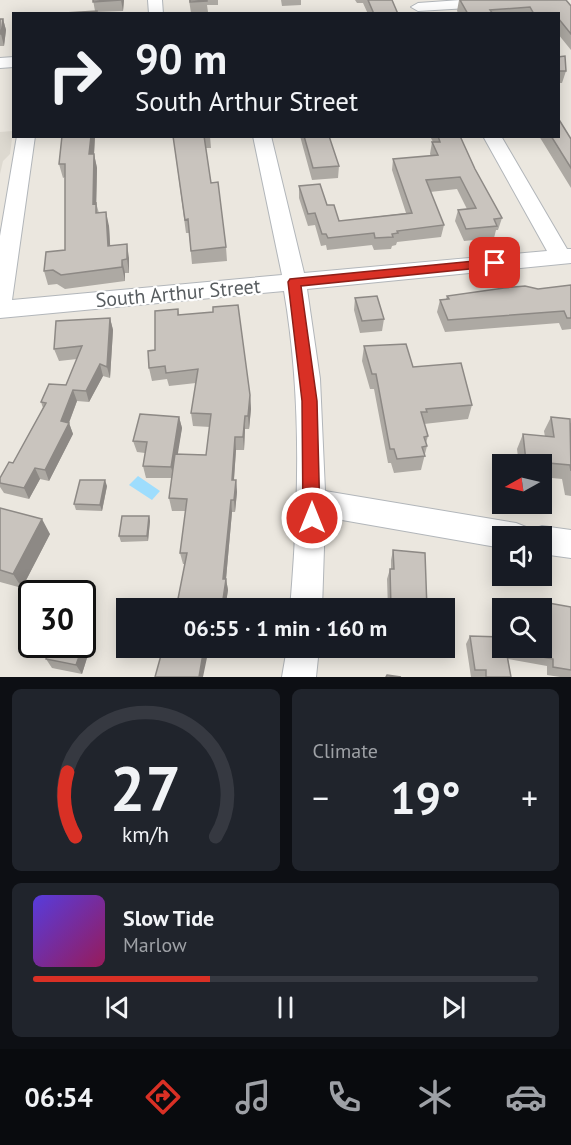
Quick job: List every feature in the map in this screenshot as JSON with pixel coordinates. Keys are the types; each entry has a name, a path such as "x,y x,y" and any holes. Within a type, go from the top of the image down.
{"street":[{"path":"418,7 535,0"},
{"path":"0,304 26,138"},
{"path":"262,138 294,282 309,401 312,502 307,598"},
{"path":"493,138 566,256"},
{"name":"South Arthur Street","path":"0,310 566,256"},
{"path":"312,502 492,533"},
{"path":"552,541 571,544"},
{"path":"299,677 302,658"}],"shaded area":[{"path":"12,131 12,138 10,154 3,161 0,174 0,132"}],"water":[{"path":"138,476 160,491 152,500 129,485"}],"building":[{"path":"93,0 121,0 93,2"},
{"path":"190,0 207,0 207,1 190,2"},
{"path":"368,0 392,0 397,12 373,12"},
{"path":"460,0 566,0 571,6 571,34 560,20 560,12 533,12 530,7 490,10 492,12 467,12"},
{"path":"0,19 3,19 1,34 0,34"},
{"path":"565,56 566,71 560,71 560,57"},
{"path":"560,121 571,139 571,168 552,138 560,138"},
{"path":"62,138 91,138 89,154 94,154 93,204 96,203 96,213 106,212 108,246 127,244 127,259 122,260 122,267 61,275 53,270 44,271 46,252 65,250 65,164 59,164"},
{"path":"173,138 204,138 211,183 218,182 226,247 191,251 188,219 185,220"},
{"path":"305,138 330,138 339,166 313,168"},
{"path":"439,138 461,138 502,218 494,219 497,226 466,229 458,210 476,208 460,177 426,180 444,225 397,231 398,233 392,234 393,237 375,238 374,233 328,238 326,234 322,234 315,213 308,214 299,186 320,184 327,205 334,205 339,221 412,213 393,159 438,155 432,142 440,142"},
{"path":"571,285 571,318 567,318 564,311 448,320 440,300 449,299 447,296 504,288 525,286 538,289"},
{"path":"377,296 384,319 362,321 355,298"},
{"path":"238,305 250,395 248,416 245,416 243,437 235,437 232,480 236,480 234,500 231,500 223,598 178,598 187,553 180,553 187,499 169,498 175,454 206,455 211,414 191,413 198,369 166,373 165,366 149,368 148,351 155,350 155,311 178,309 178,315 213,312 213,307"},
{"path":"110,318 107,367 100,364 86,391 73,390 61,421 69,423 45,470 35,468 24,488 0,483 0,478 9,462 13,463 46,403 41,402 49,384 66,385 82,346 54,349 56,321"},
{"path":"406,344 413,367 461,363 472,405 426,409 427,412 421,412 428,436 424,437 427,446 422,447 425,456 397,459 394,449 390,449 376,374 372,374 364,346"},
{"path":"140,414 179,417 171,467 143,466 147,442 133,441"},
{"path":"551,417 570,419 571,471 570,465 552,463 552,454 525,454 523,434 554,437"},
{"path":"80,480 105,480 100,505 74,504"},
{"path":"0,508 42,519 13,574 0,570"},
{"path":"122,516 149,516 147,536 119,536"},
{"path":"393,550 425,553 427,598 391,598 390,569 394,569"},
{"path":"552,604 571,607 571,670 553,667 553,659 548,658 552,658"},
{"path":"470,636 492,637 492,658 507,658 511,677 486,677 486,670 475,670"},
{"path":"46,658 78,658 76,665"},
{"path":"160,658 202,658 199,677 155,677"}],"route":[{"path":"312,518 309,401 304,344 294,282 495,263"}]}
